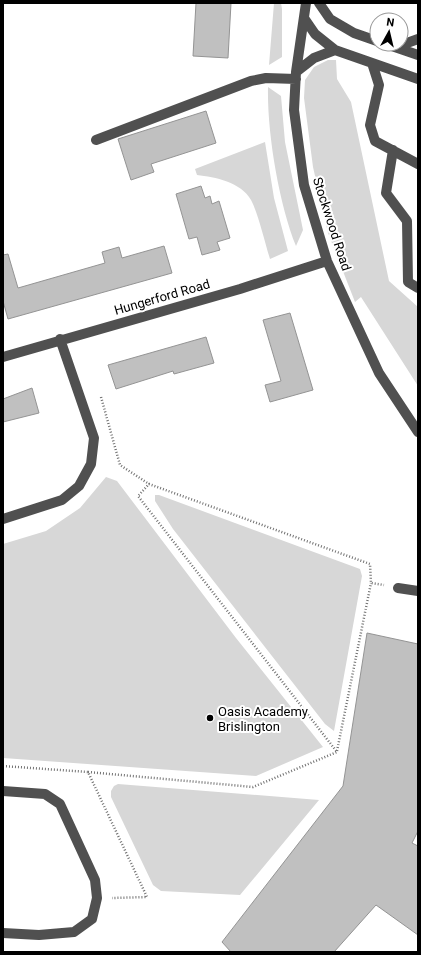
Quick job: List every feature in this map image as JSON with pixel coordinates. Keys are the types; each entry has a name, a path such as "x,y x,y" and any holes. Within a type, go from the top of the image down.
{"street":[{"name":"Stockwood Road","path":"306,3 296,76 294,110 304,185 327,261 379,373 418,432"},
{"path":"319,3 330,19 354,33 369,38"},
{"path":"304,18 315,34 335,50 418,79"},
{"path":"96,140 251,81 266,78 296,76 314,58 335,50"},
{"path":"372,63 380,85 370,125 375,141 418,164"},
{"path":"393,150 386,193 407,221 408,282 418,288"},
{"name":"Hungerford Road","path":"3,357 60,339 240,289 327,261"},
{"path":"3,519 62,500 79,486 91,464 94,438 60,339"},
{"path":"398,588 418,591"},
{"path":"3,791 45,794 60,804 95,880 97,898 92,919 74,932 39,935 3,933"}],"path":[{"path":"101,397 120,465 149,484 370,564 371,583 337,752"},
{"path":"149,484 138,496 337,752"},
{"path":"371,583 398,588"},
{"path":"3,766 253,787 337,752"},
{"path":"88,772 147,898 97,898"}],"shaded area":[{"path":"274,3 281,3 282,9 282,57 269,65"},
{"path":"328,60 336,60 337,79 351,102 389,281 418,307 418,386 361,297 355,302 328,233 313,167 304,98 305,80 314,67"},
{"path":"268,87 281,96 285,142 303,230 296,246 284,210 275,168 268,105"},
{"path":"265,142 274,198 288,251 270,259 256,212 247,194 241,189 227,182 212,177 197,175 195,169"},
{"path":"106,477 117,481 236,638 323,747 256,776 3,758 3,544 46,531 80,508"},
{"path":"155,495 159,495 360,569 362,576 334,731 325,724 173,529 155,501"},
{"path":"118,784 319,800 240,895 161,891 153,885 111,797 111,791 114,786"}],"building":[{"path":"196,3 231,3 228,58 193,56"},
{"path":"206,111 216,143 151,164 154,172 131,180 118,139"},
{"path":"201,186 205,198 210,196 212,204 219,201 230,238 217,242 220,250 202,255 197,237 189,239 176,194"},
{"path":"164,246 172,273 8,319 3,301 3,255 8,254 18,288 105,263 102,252 119,247 122,258"},
{"path":"290,313 313,390 270,402 265,385 281,381 263,320"},
{"path":"206,337 214,363 174,374 173,371 116,389 108,365"},
{"path":"32,388 39,413 3,422 3,399"},
{"path":"367,633 418,644 418,831 412,843 418,846 418,935 376,905 334,952 231,952 222,942 343,786"}],"place":[{"name":"Oasis Academy Brislington","path":"210,718"}]}
